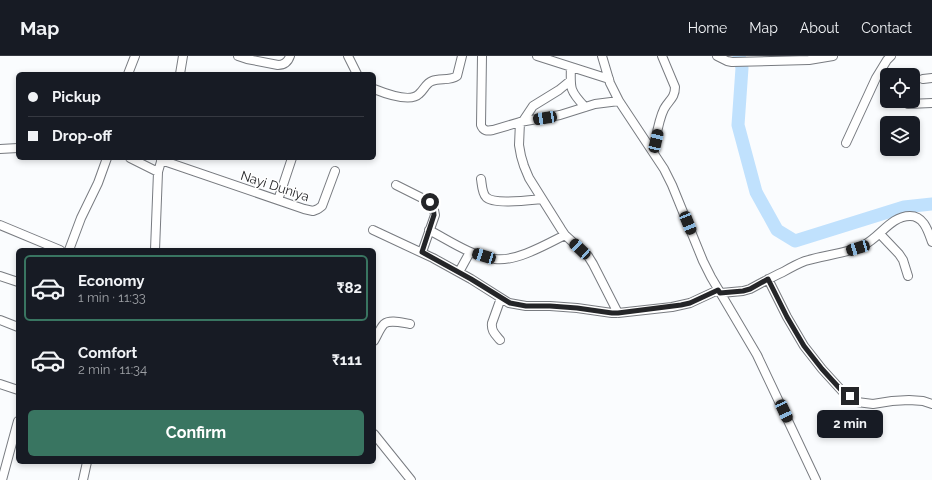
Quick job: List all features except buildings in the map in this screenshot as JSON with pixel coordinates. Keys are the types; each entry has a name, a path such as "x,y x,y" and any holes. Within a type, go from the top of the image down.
{"street":[{"path":"129,72 135,56"},
{"path":"180,72 183,56"},
{"path":"238,56 278,65 282,65 288,61 290,56"},
{"path":"376,90 393,96 415,97 419,95 429,82 434,80 452,79 457,76 462,56"},
{"path":"482,56 481,125 484,130 488,131 521,122 560,115 595,104 618,101"},
{"path":"537,56 609,79"},
{"path":"602,56 618,101 664,169 703,261 719,291 758,355 816,480"},
{"path":"653,152 664,110 674,96 675,91 675,87 662,56"},
{"path":"716,56 732,62 809,60 833,56"},
{"path":"846,143 876,78 890,56"},
{"path":"350,57 356,72"},
{"path":"571,67 570,81 574,95 585,107"},
{"path":"923,79 932,78"},
{"path":"570,81 559,90 533,106 521,122 519,140 520,156 529,178 560,229 591,260 618,313"},
{"path":"920,104 932,103"},
{"path":"0,149 16,148"},
{"path":"69,248 98,183 106,160"},
{"path":"134,160 158,172"},
{"path":"155,248 158,172 161,160"},
{"name":"Nayi Duniya","path":"164,160 304,209 313,210 322,206 335,171"},
{"path":"278,200 291,160"},
{"path":"481,179 485,196 490,200 502,202 542,199"},
{"path":"396,185 430,202 433,205 434,215 422,252"},
{"path":"372,230 422,252 459,272 510,303 526,306 564,307 612,313 686,304 719,291 743,291 750,289 795,265 858,248 872,241 897,220 905,217 911,216 922,221 932,242"},
{"path":"0,225 55,248"},
{"path":"429,230 470,252 495,259 513,257 533,250 565,235"},
{"path":"880,234 899,254 903,260 908,276"},
{"path":"459,272 470,252"},
{"path":"0,276 16,281"},
{"path":"768,279 787,317 804,346 842,391 857,402 873,404 892,400 909,400 923,401 932,404"},
{"path":"500,340 494,333 492,323 501,298"},
{"path":"0,320 16,325"},
{"path":"376,338 384,324 388,322 410,324"},
{"path":"0,384 16,389"},
{"path":"2,480 16,428"},
{"path":"376,437 411,480"},
{"path":"83,480 87,464"}],"waterway":[{"path":"739,56 742,68 738,125 756,192 777,230 795,241 904,207 932,204"}],"route":[{"path":"430,202 433,205 434,215 422,252 471,279 510,303 517,305 577,308 618,313 672,307 690,303 718,290 720,293 743,291 750,289 768,279 787,317 804,346 842,391 850,396"}]}
